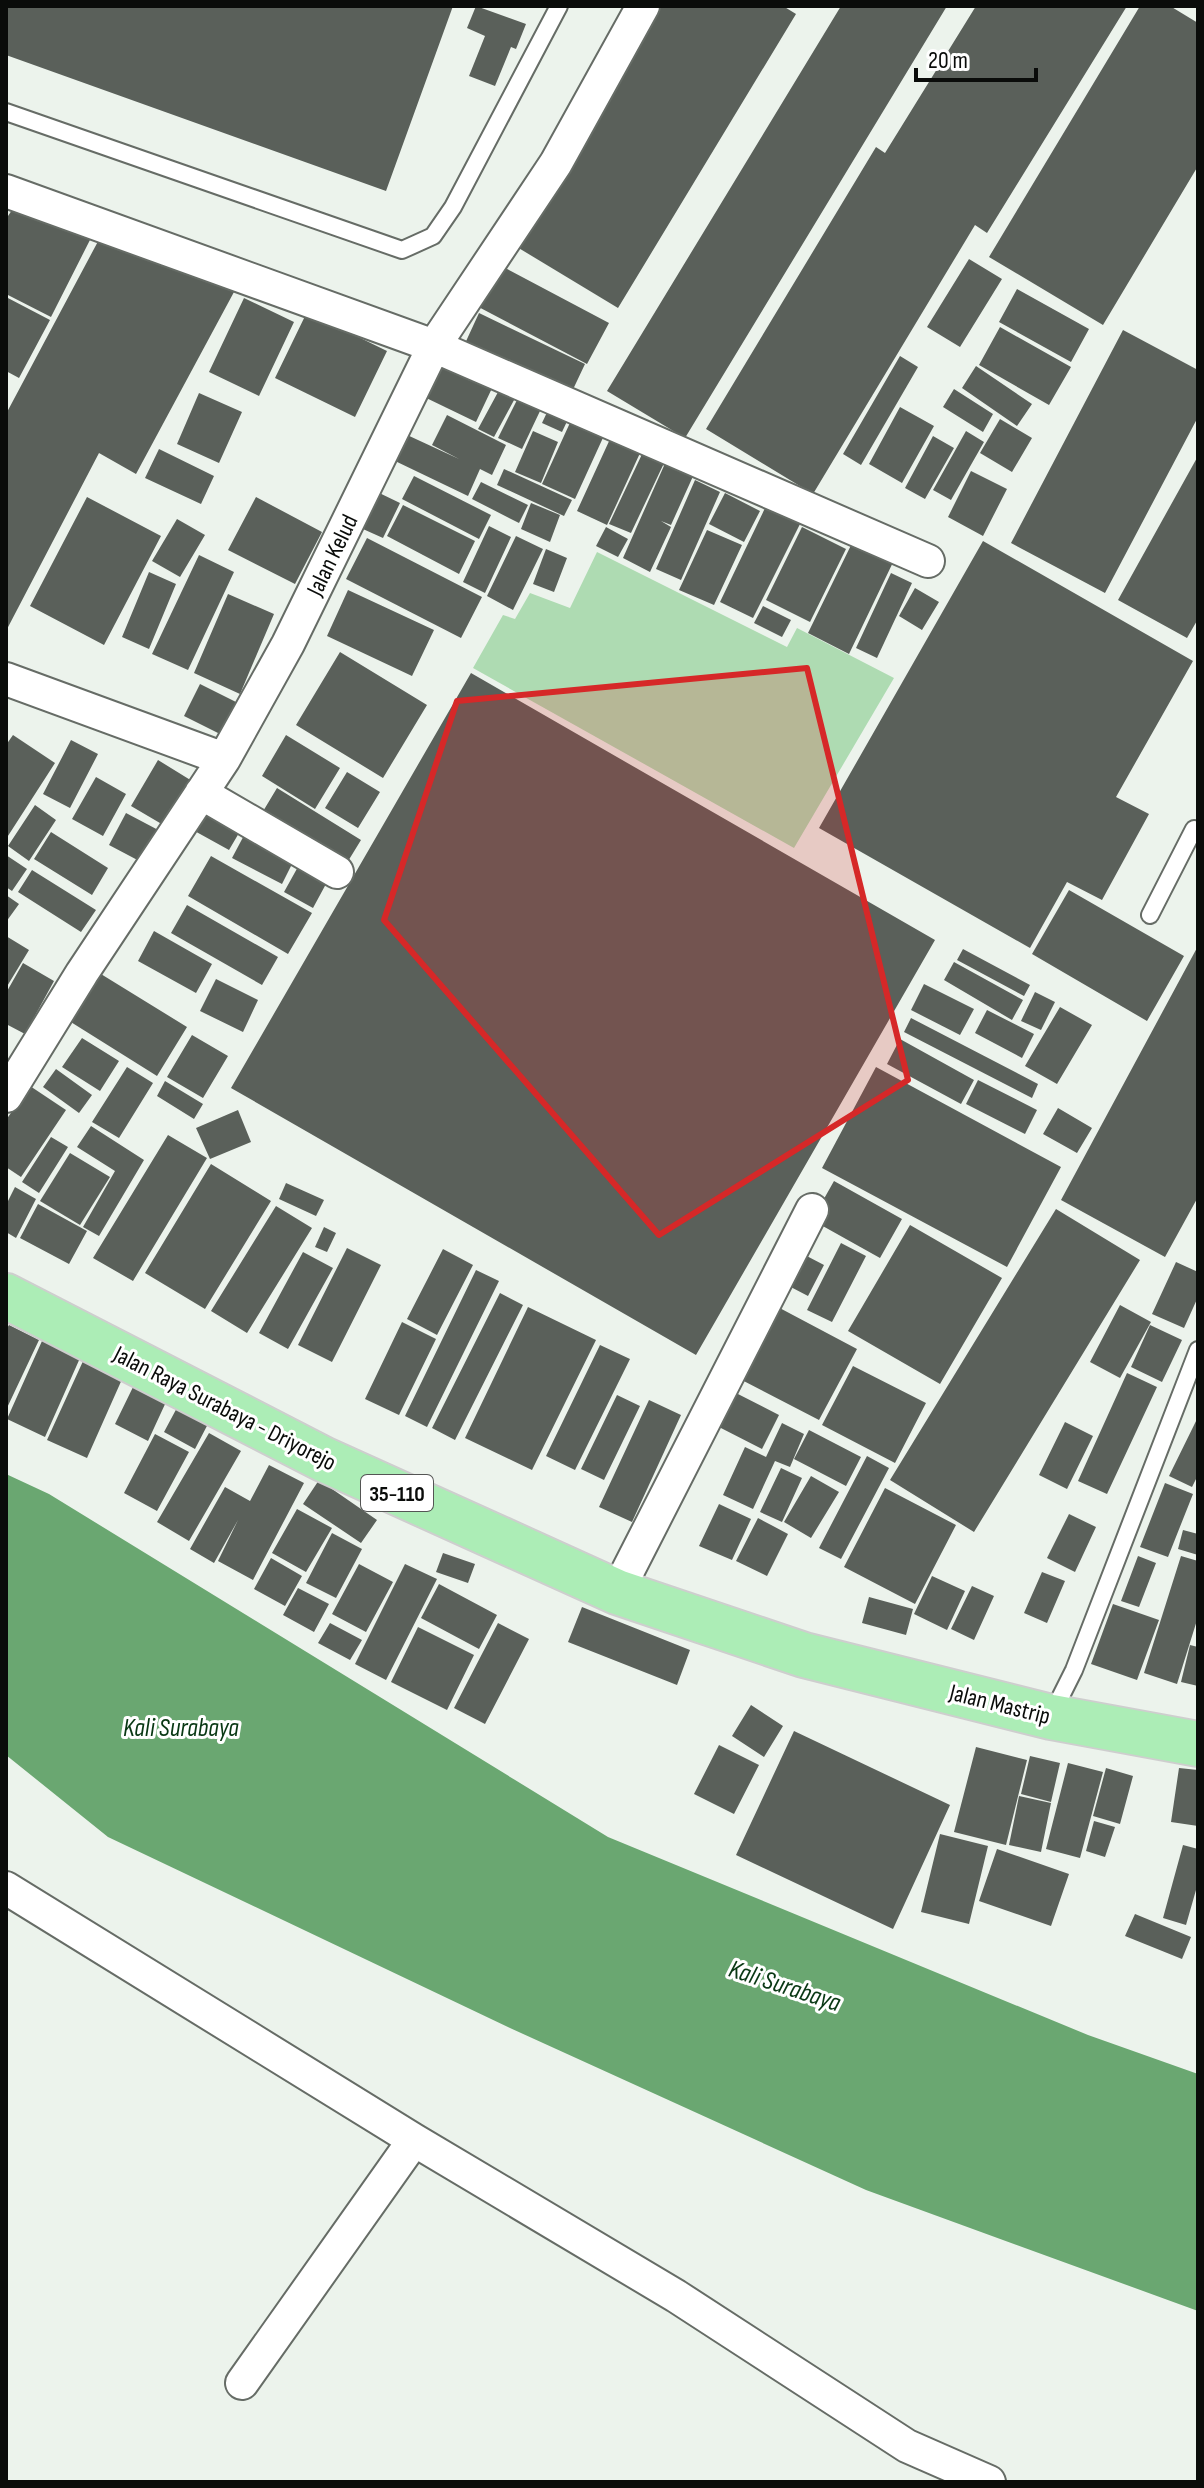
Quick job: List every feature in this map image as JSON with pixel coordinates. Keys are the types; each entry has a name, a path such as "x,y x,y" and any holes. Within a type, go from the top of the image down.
{"main road":[{"name":"Jalan Raya Surabaya - Driyorejo","path":"6,1296 323,1459 617,1592 804,1655"},
{"name":"Jalan Mastrip","path":"804,1655 1051,1717 1198,1744"}],"street":[{"name":"Jalan Kelud","path":"6,1096 82,973 224,759 288,644 434,346 556,163 643,6"},
{"path":"6,191 434,346 928,561"},
{"path":"6,679 224,759"},
{"path":"201,793 337,872"},
{"path":"617,1592 812,1210"},
{"path":"6,1888 414,2140 676,2296 907,2446 989,2482"},
{"path":"242,2383 414,2140"}],"lane":[{"path":"6,112 402,250 433,236 453,207 559,6"},
{"path":"1150,915 1197,827"},
{"path":"1051,1717 1074,1670 1198,1350"}],"highlighted area":[{"path":"807,668 908,1080 659,1235 384,920 457,701"}],"shaded area":[{"path":"597,552 787,647 797,628 894,678 794,848 473,668 503,615 515,619 530,593 570,608"}],"water":[{"name":"Kali Surabaya","path":"6,1474 49,1494 608,1837 1088,2035 1198,2074 1198,2311 866,2190 510,2028 108,1837 6,1755"}],"building":[{"path":"6,6 453,6 386,191 6,55"},
{"path":"476,6 526,24 516,49 511,47 495,86 469,76 485,36 467,28"},
{"path":"656,6 783,6 796,14 618,308 512,244"},
{"path":"841,6 947,6 685,438 607,391"},
{"path":"976,6 1127,6 987,233 975,225 813,494 706,429 876,147 885,153"},
{"path":"1140,6 1170,6 1198,23 1198,166 1103,325 989,257"},
{"path":"12,210 93,234 51,317 6,294 6,219"},
{"path":"103,232 241,279 136,474 99,453 6,631 6,414"},
{"path":"969,259 1002,279 960,347 927,327"},
{"path":"494,262 609,323 587,364 471,303"},
{"path":"1017,289 1089,329 1071,362 999,322"},
{"path":"6,297 50,320 19,378 6,371"},
{"path":"244,298 294,322 259,396 209,372"},
{"path":"307,312 387,351 355,417 275,378"},
{"path":"479,313 585,364 568,400 462,350"},
{"path":"1000,327 1071,367 1049,405 979,365"},
{"path":"1123,330 1198,370 1198,417 1105,593 1011,543"},
{"path":"436,356 494,384 476,422 418,394"},
{"path":"900,356 918,367 861,465 843,454"},
{"path":"976,366 1032,404 1017,426 962,388"},
{"path":"504,381 520,389 494,437 478,429"},
{"path":"954,389 993,414 983,432 943,407"},
{"path":"199,393 242,412 219,463 177,444"},
{"path":"517,400 540,411 522,449 498,438"},
{"path":"550,406 570,415 562,432 542,423"},
{"path":"900,407 934,426 902,483 869,464"},
{"path":"574,414 607,429 575,499 542,484"},
{"path":"447,415 506,445 492,475 480,469 468,496 393,460 405,434 459,459 432,445"},
{"path":"1000,419 1032,438 1012,472 980,453"},
{"path":"616,426 646,440 607,525 577,511"},
{"path":"533,431 558,442 541,483 515,472"},
{"path":"966,431 984,442 951,500 933,490"},
{"path":"933,436 954,448 925,499 905,488"},
{"path":"159,449 214,476 201,504 145,478"},
{"path":"644,450 665,461 631,533 609,524"},
{"path":"671,450 699,463 671,525 661,521 671,527 650,572 623,558"},
{"path":"1198,456 1198,619 1187,638 1118,600"},
{"path":"504,469 572,500 564,516 497,485"},
{"path":"971,471 1007,489 983,536 948,517"},
{"path":"414,476 491,515 479,539 402,499"},
{"path":"695,480 720,492 681,580 656,569"},
{"path":"481,482 528,505 519,523 472,499"},
{"path":"371,489 400,503 383,538 354,525"},
{"path":"725,493 760,511 744,542 709,524"},
{"path":"87,497 161,536 104,645 30,606"},
{"path":"256,497 322,532 295,584 228,550"},
{"path":"531,503 560,515 550,542 521,529"},
{"path":"403,505 475,541 459,574 387,536"},
{"path":"766,506 801,522 753,618 720,602"},
{"path":"177,519 205,535 180,577 152,561"},
{"path":"489,526 511,537 485,593 463,582"},
{"path":"606,527 628,539 618,557 596,546"},
{"path":"802,527 846,549 810,622 766,600"},
{"path":"707,530 742,545 714,605 679,590"},
{"path":"856,535 897,554 849,654 808,633"},
{"path":"516,536 543,549 513,610 487,596"},
{"path":"367,538 482,597 461,638 346,579"},
{"path":"983,541 1193,661 1116,797 1149,814 1102,900 1067,882 1030,948 819,828"},
{"path":"546,549 567,558 554,592 533,584"},
{"path":"199,555 234,572 188,670 152,654"},
{"path":"149,572 176,584 149,649 122,637"},
{"path":"891,573 912,583 877,658 856,648"},
{"path":"915,588 939,602 922,630 899,616"},
{"path":"348,590 434,630 412,676 327,636"},
{"path":"228,594 274,614 240,694 194,673"},
{"path":"763,606 791,620 782,637 754,623"},
{"path":"340,652 427,705 383,778 296,725"},
{"path":"471,673 935,940 696,1355 231,1088"},
{"path":"200,684 238,703 222,735 184,716"},
{"path":"13,735 55,763 6,839 6,745"},
{"path":"286,735 340,768 315,809 262,776"},
{"path":"71,740 98,754 70,808 43,794"},
{"path":"158,760 192,781 165,826 131,806"},
{"path":"347,772 380,792 358,828 325,808"},
{"path":"96,777 126,794 103,836 72,819"},
{"path":"277,788 361,840 342,871 259,818"},
{"path":"209,800 246,821 229,850 191,829"},
{"path":"35,805 56,820 29,861 8,846"},
{"path":"126,813 162,832 145,864 109,845"},
{"path":"249,826 298,852 282,884 232,858"},
{"path":"51,832 108,868 92,895 34,859"},
{"path":"6,855 27,869 12,891 6,887"},
{"path":"211,856 312,913 288,954 188,896"},
{"path":"304,856 333,871 313,908 284,892"},
{"path":"32,870 96,910 81,932 18,892"},
{"path":"1069,890 1184,956 1147,1021 1032,954"},
{"path":"6,895 19,904 6,922"},
{"path":"187,905 278,957 262,985 171,933"},
{"path":"154,931 212,964 196,993 138,961"},
{"path":"6,936 29,950 6,988"},
{"path":"1198,946 1198,1197 1165,1257 1061,1200"},
{"path":"963,949 1030,985 1024,996 957,960"},
{"path":"954,962 1023,1000 1012,1020 944,980"},
{"path":"23,963 54,981 25,1034 6,1024 6,993"},
{"path":"96,971 187,1027 157,1076 66,1019"},
{"path":"216,979 258,1000 243,1032 200,1011"},
{"path":"924,984 974,1009 960,1035 911,1010"},
{"path":"1035,992 1055,1002 1041,1030 1021,1021"},
{"path":"1060,1007 1092,1025 1057,1084 1025,1066"},
{"path":"987,1010 1034,1034 1022,1058 975,1033"},
{"path":"911,1018 1038,1084 1032,1098 904,1032"},
{"path":"192,1035 228,1056 203,1098 167,1077"},
{"path":"82,1038 119,1061 100,1091 62,1067"},
{"path":"900,1039 974,1080 961,1104 887,1064"},
{"path":"127,1067 153,1083 119,1138 92,1122"},
{"path":"876,1067 1061,1167 1007,1267 822,1168"},
{"path":"56,1069 92,1095 79,1113 43,1087"},
{"path":"978,1080 1037,1110 1025,1134 966,1104"},
{"path":"165,1081 203,1104 194,1119 157,1096"},
{"path":"30,1086 66,1110 21,1177 6,1167 6,1120"},
{"path":"1058,1108 1092,1128 1077,1153 1043,1134"},
{"path":"238,1110 251,1142 210,1159 196,1128"},
{"path":"91,1126 144,1160 99,1236 83,1227 115,1171 77,1147"},
{"path":"168,1135 207,1158 133,1281 93,1258"},
{"path":"51,1137 68,1147 39,1193 22,1182"},
{"path":"70,1153 110,1177 80,1225 40,1201"},
{"path":"211,1164 271,1201 205,1309 145,1273"},
{"path":"834,1181 902,1219 880,1258 812,1220"},
{"path":"286,1183 324,1200 316,1216 279,1199"},
{"path":"15,1187 36,1199 16,1238 6,1232 6,1205"},
{"path":"38,1204 87,1231 69,1264 20,1238"},
{"path":"276,1206 312,1228 247,1333 211,1311"},
{"path":"1056,1209 1140,1260 974,1532 890,1480"},
{"path":"910,1225 1002,1278 940,1384 848,1331"},
{"path":"324,1227 336,1233 327,1252 315,1247"},
{"path":"841,1243 866,1256 832,1322 807,1310"},
{"path":"347,1248 381,1265 332,1362 298,1345"},
{"path":"443,1249 473,1265 437,1335 407,1319"},
{"path":"303,1252 333,1268 288,1349 259,1333"},
{"path":"801,1253 824,1265 808,1296 785,1284"},
{"path":"1176,1262 1198,1272 1198,1297 1184,1328 1152,1314"},
{"path":"476,1270 499,1281 427,1427 405,1416"},
{"path":"500,1293 523,1305 455,1440 432,1428"},
{"path":"774,1305 857,1349 819,1420 736,1377"},
{"path":"1120,1305 1151,1322 1120,1378 1090,1362"},
{"path":"528,1307 596,1340 532,1470 465,1438"},
{"path":"402,1322 436,1339 399,1415 365,1399"},
{"path":"9,1325 39,1340 6,1410 6,1330"},
{"path":"1150,1325 1182,1340 1162,1382 1131,1367"},
{"path":"42,1341 80,1358 45,1437 7,1419"},
{"path":"600,1345 630,1359 575,1470 546,1456"},
{"path":"84,1359 123,1377 87,1458 47,1440"},
{"path":"853,1366 926,1403 895,1463 822,1425"},
{"path":"1127,1373 1157,1387 1107,1494 1078,1481"},
{"path":"134,1385 166,1402 148,1441 115,1424"},
{"path":"734,1392 779,1415 762,1449 717,1426"},
{"path":"617,1395 640,1406 604,1480 581,1469"},
{"path":"649,1400 681,1415 632,1522 599,1507"},
{"path":"179,1404 210,1420 195,1449 164,1432"},
{"path":"1198,1417 1198,1475 1192,1487 1169,1476"},
{"path":"1065,1422 1093,1436 1067,1489 1039,1475"},
{"path":"782,1423 804,1434 790,1467 775,1461 753,1509 723,1495 745,1447 766,1457"},
{"path":"809,1430 861,1457 846,1486 794,1459"},
{"path":"209,1433 241,1451 189,1541 157,1522"},
{"path":"155,1434 189,1452 157,1511 124,1493"},
{"path":"867,1456 889,1468 841,1559 819,1548"},
{"path":"269,1465 304,1483 253,1580 218,1561 238,1520 214,1563 190,1549 225,1487 250,1501"},
{"path":"781,1468 802,1478 782,1522 760,1512"},
{"path":"811,1476 839,1492 811,1538 784,1522"},
{"path":"319,1480 377,1520 361,1543 303,1504"},
{"path":"1165,1483 1193,1494 1168,1557 1140,1547"},
{"path":"885,1488 956,1525 915,1604 844,1567"},
{"path":"719,1504 751,1519 732,1560 699,1546"},
{"path":"297,1509 332,1528 306,1572 272,1553"},
{"path":"1069,1514 1096,1527 1075,1572 1047,1558"},
{"path":"758,1518 788,1534 767,1576 736,1561"},
{"path":"1183,1530 1198,1534 1198,1555 1178,1549"},
{"path":"332,1533 362,1549 336,1598 306,1583"},
{"path":"443,1553 475,1564 468,1583 436,1572"},
{"path":"1138,1556 1156,1563 1139,1607 1121,1601"},
{"path":"1181,1556 1198,1561 1198,1617 1177,1684 1144,1673"},
{"path":"271,1558 302,1576 285,1606 254,1589"},
{"path":"359,1564 393,1582 366,1632 332,1614"},
{"path":"405,1564 437,1579 386,1680 355,1664"},
{"path":"1042,1572 1065,1581 1047,1623 1024,1613"},
{"path":"932,1576 965,1591 947,1630 914,1614"},
{"path":"439,1584 497,1615 479,1649 421,1618"},
{"path":"972,1586 994,1596 974,1640 951,1629"},
{"path":"298,1588 329,1604 314,1632 283,1615"},
{"path":"869,1597 913,1609 906,1635 862,1623"},
{"path":"1113,1604 1159,1620 1137,1680 1091,1664"},
{"path":"582,1607 690,1650 677,1685 568,1642"},
{"path":"330,1623 362,1640 350,1660 318,1643"},
{"path":"498,1623 529,1639 485,1724 454,1708"},
{"path":"418,1627 474,1655 447,1710 391,1682"},
{"path":"1190,1645 1198,1647 1198,1686 1181,1682"},
{"path":"751,1705 783,1726 764,1757 732,1736"},
{"path":"794,1731 950,1805 893,1929 736,1855"},
{"path":"719,1745 759,1765 734,1814 694,1794"},
{"path":"976,1747 1027,1760 1006,1845 954,1832"},
{"path":"1030,1756 1060,1763 1051,1802 1021,1794"},
{"path":"1068,1763 1103,1772 1080,1858 1046,1849"},
{"path":"1106,1768 1133,1776 1120,1824 1093,1816"},
{"path":"1179,1768 1198,1770 1198,1826 1171,1822"},
{"path":"1019,1796 1051,1803 1041,1852 1009,1845"},
{"path":"1094,1821 1115,1827 1105,1857 1086,1851"},
{"path":"940,1834 988,1846 969,1924 921,1912"},
{"path":"1183,1845 1198,1849 1198,1883 1186,1925 1163,1918"},
{"path":"997,1849 1069,1874 1051,1926 979,1901"},
{"path":"1135,1914 1191,1937 1182,1959 1125,1936"}]}
